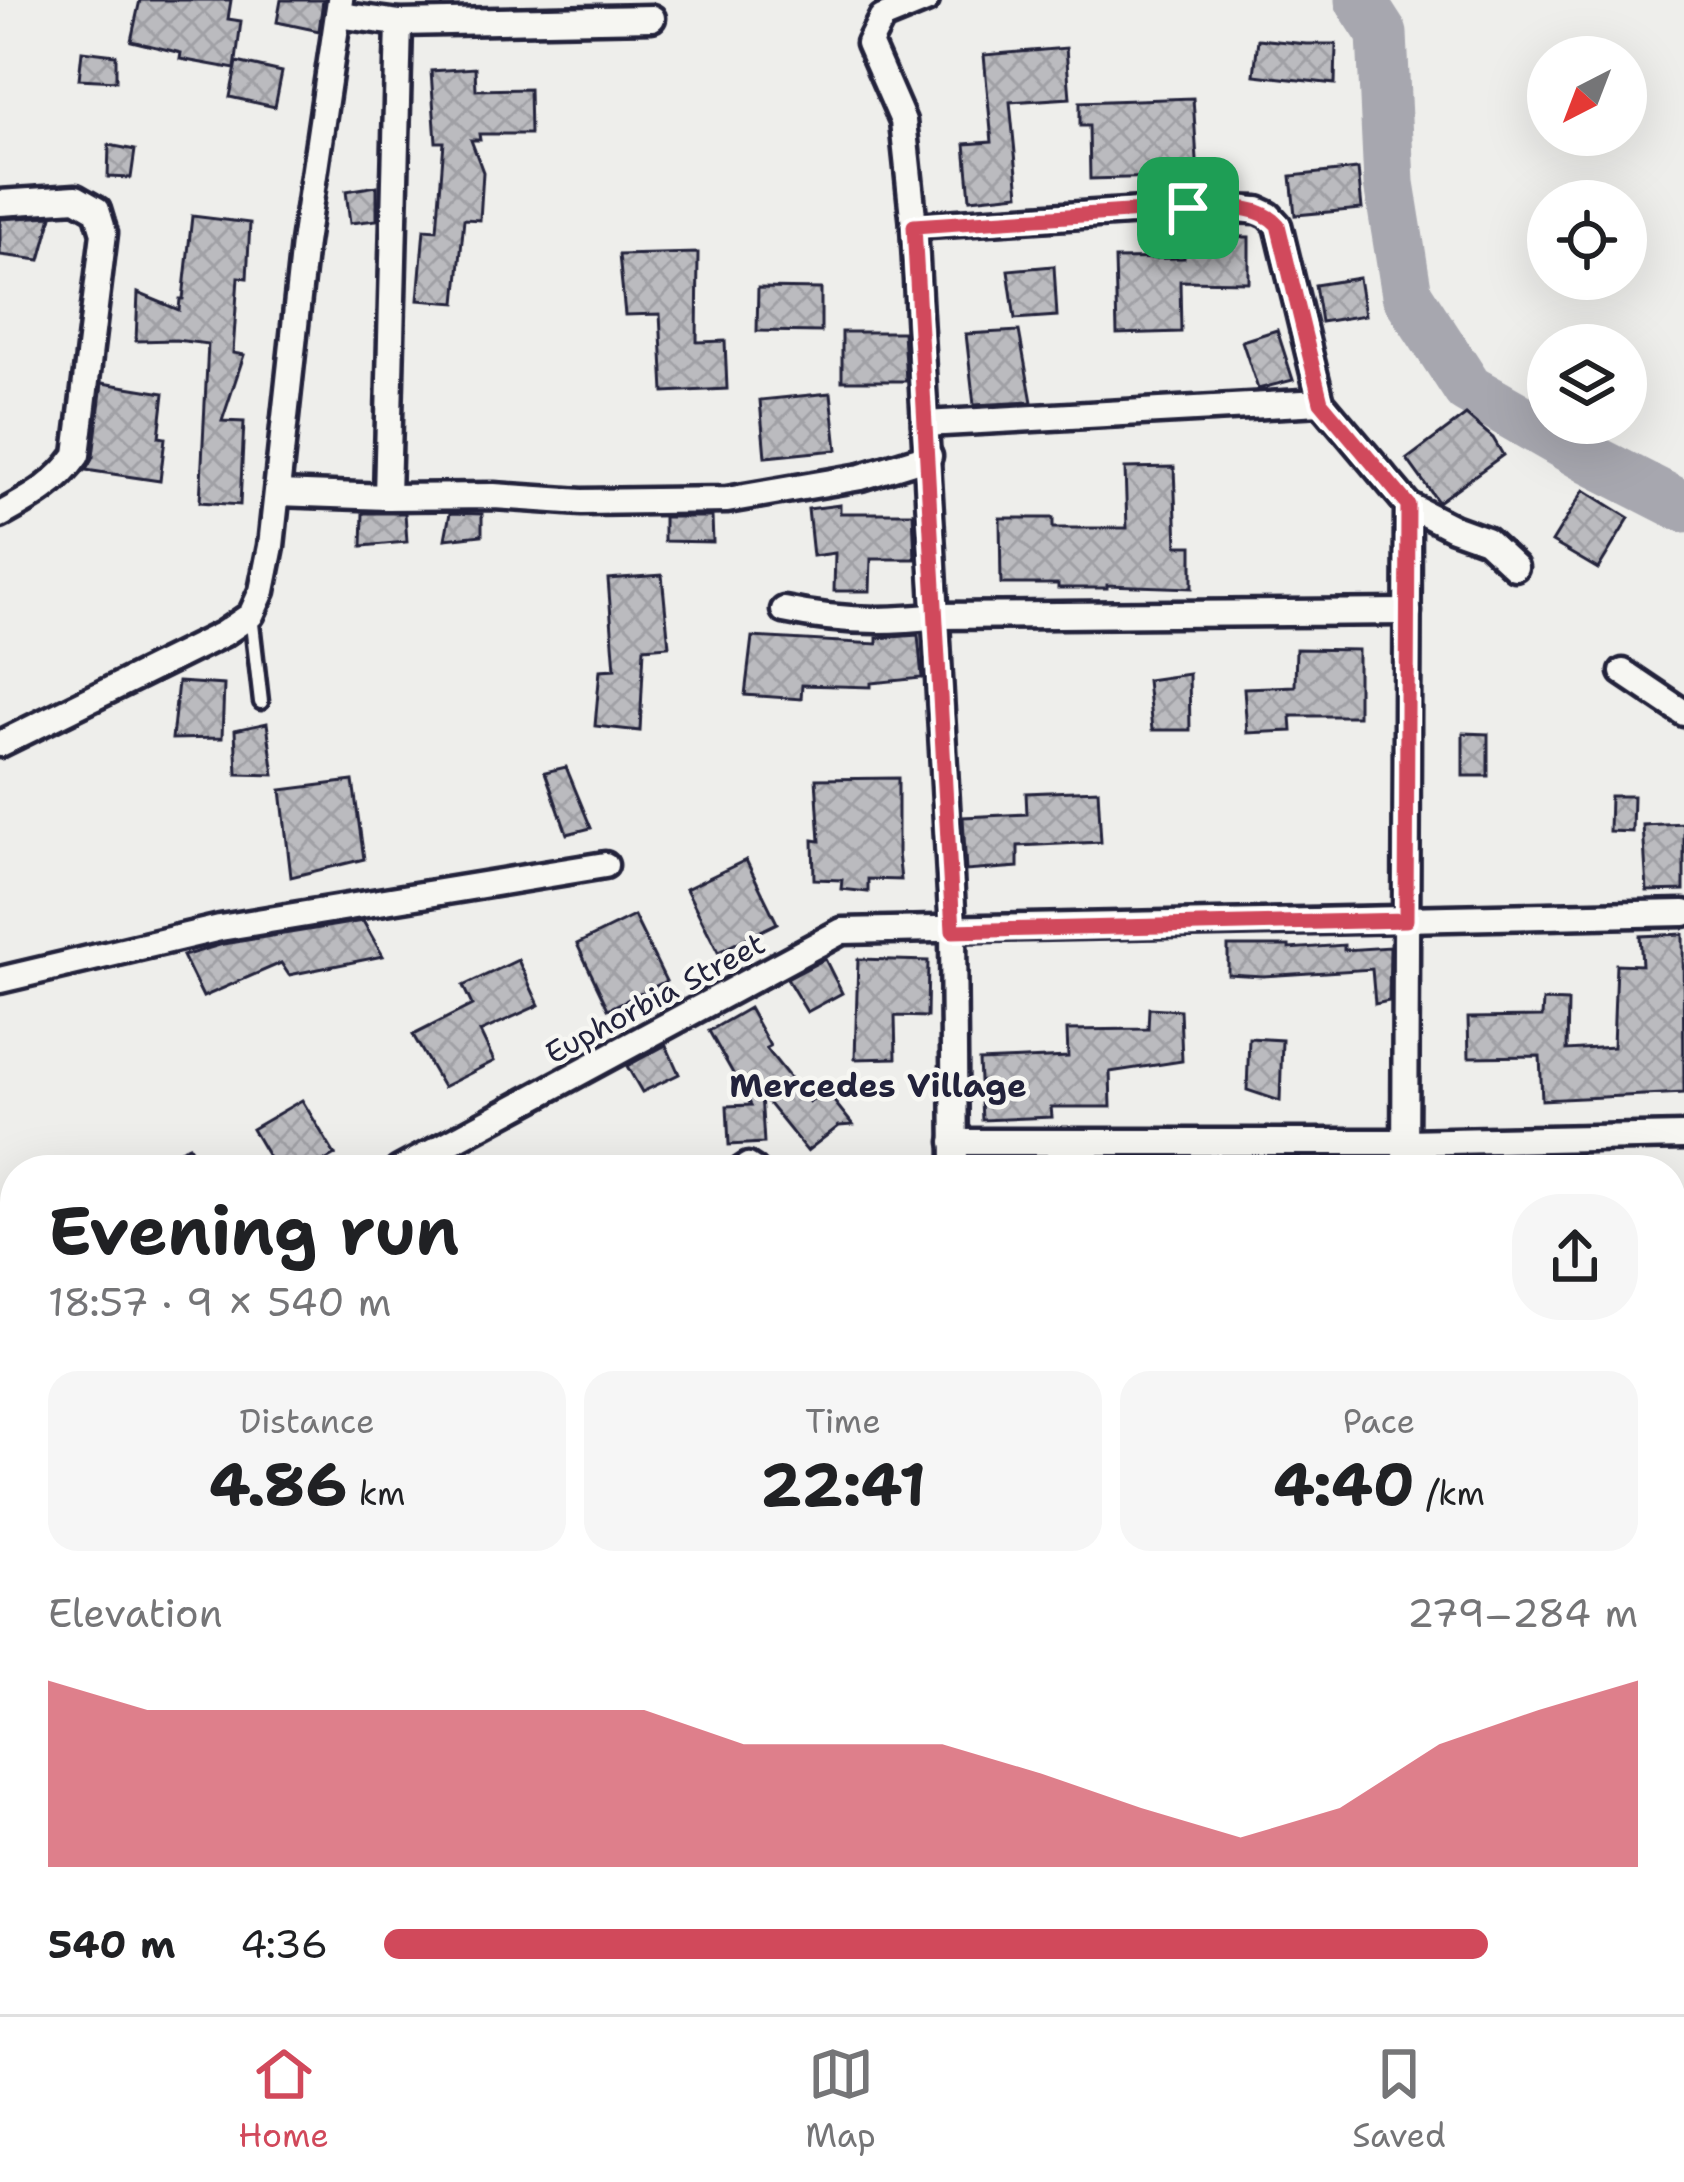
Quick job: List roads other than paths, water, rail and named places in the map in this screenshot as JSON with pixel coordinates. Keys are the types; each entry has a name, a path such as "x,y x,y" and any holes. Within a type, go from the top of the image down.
{"street":[{"path":"926,0 882,18 869,44 903,121 914,226 953,931 955,1155"},
{"path":"0,743 251,616 262,591 278,493 304,243 339,8 400,23 652,18"},
{"path":"387,497 400,23"},
{"path":"0,202 76,198 97,210 104,233 76,455 47,489 0,515"},
{"path":"914,226 1188,208 1258,210 1269,215 1278,225 1321,402 1408,505 1486,540 1515,567"},
{"path":"925,424 1321,402"},
{"path":"278,493 582,502 727,500 861,477 928,456"},
{"path":"1405,1155 1408,505"},
{"path":"784,610 869,621 936,616 1408,612"},
{"path":"1623,672 1684,712"},
{"path":"0,980 220,928 605,865"},
{"name":"Euphorbia Street","path":"427,1155 842,931 1684,913"},
{"path":"954,1142 1405,1142 1684,1136"}],"lane":[{"path":"251,616 261,702"}],"waterway":[{"path":"1360,0 1382,34 1389,183 1407,295 1468,389 1684,507"}],"district":[{"name":"Mercedes Village","path":"878,1085"}]}
